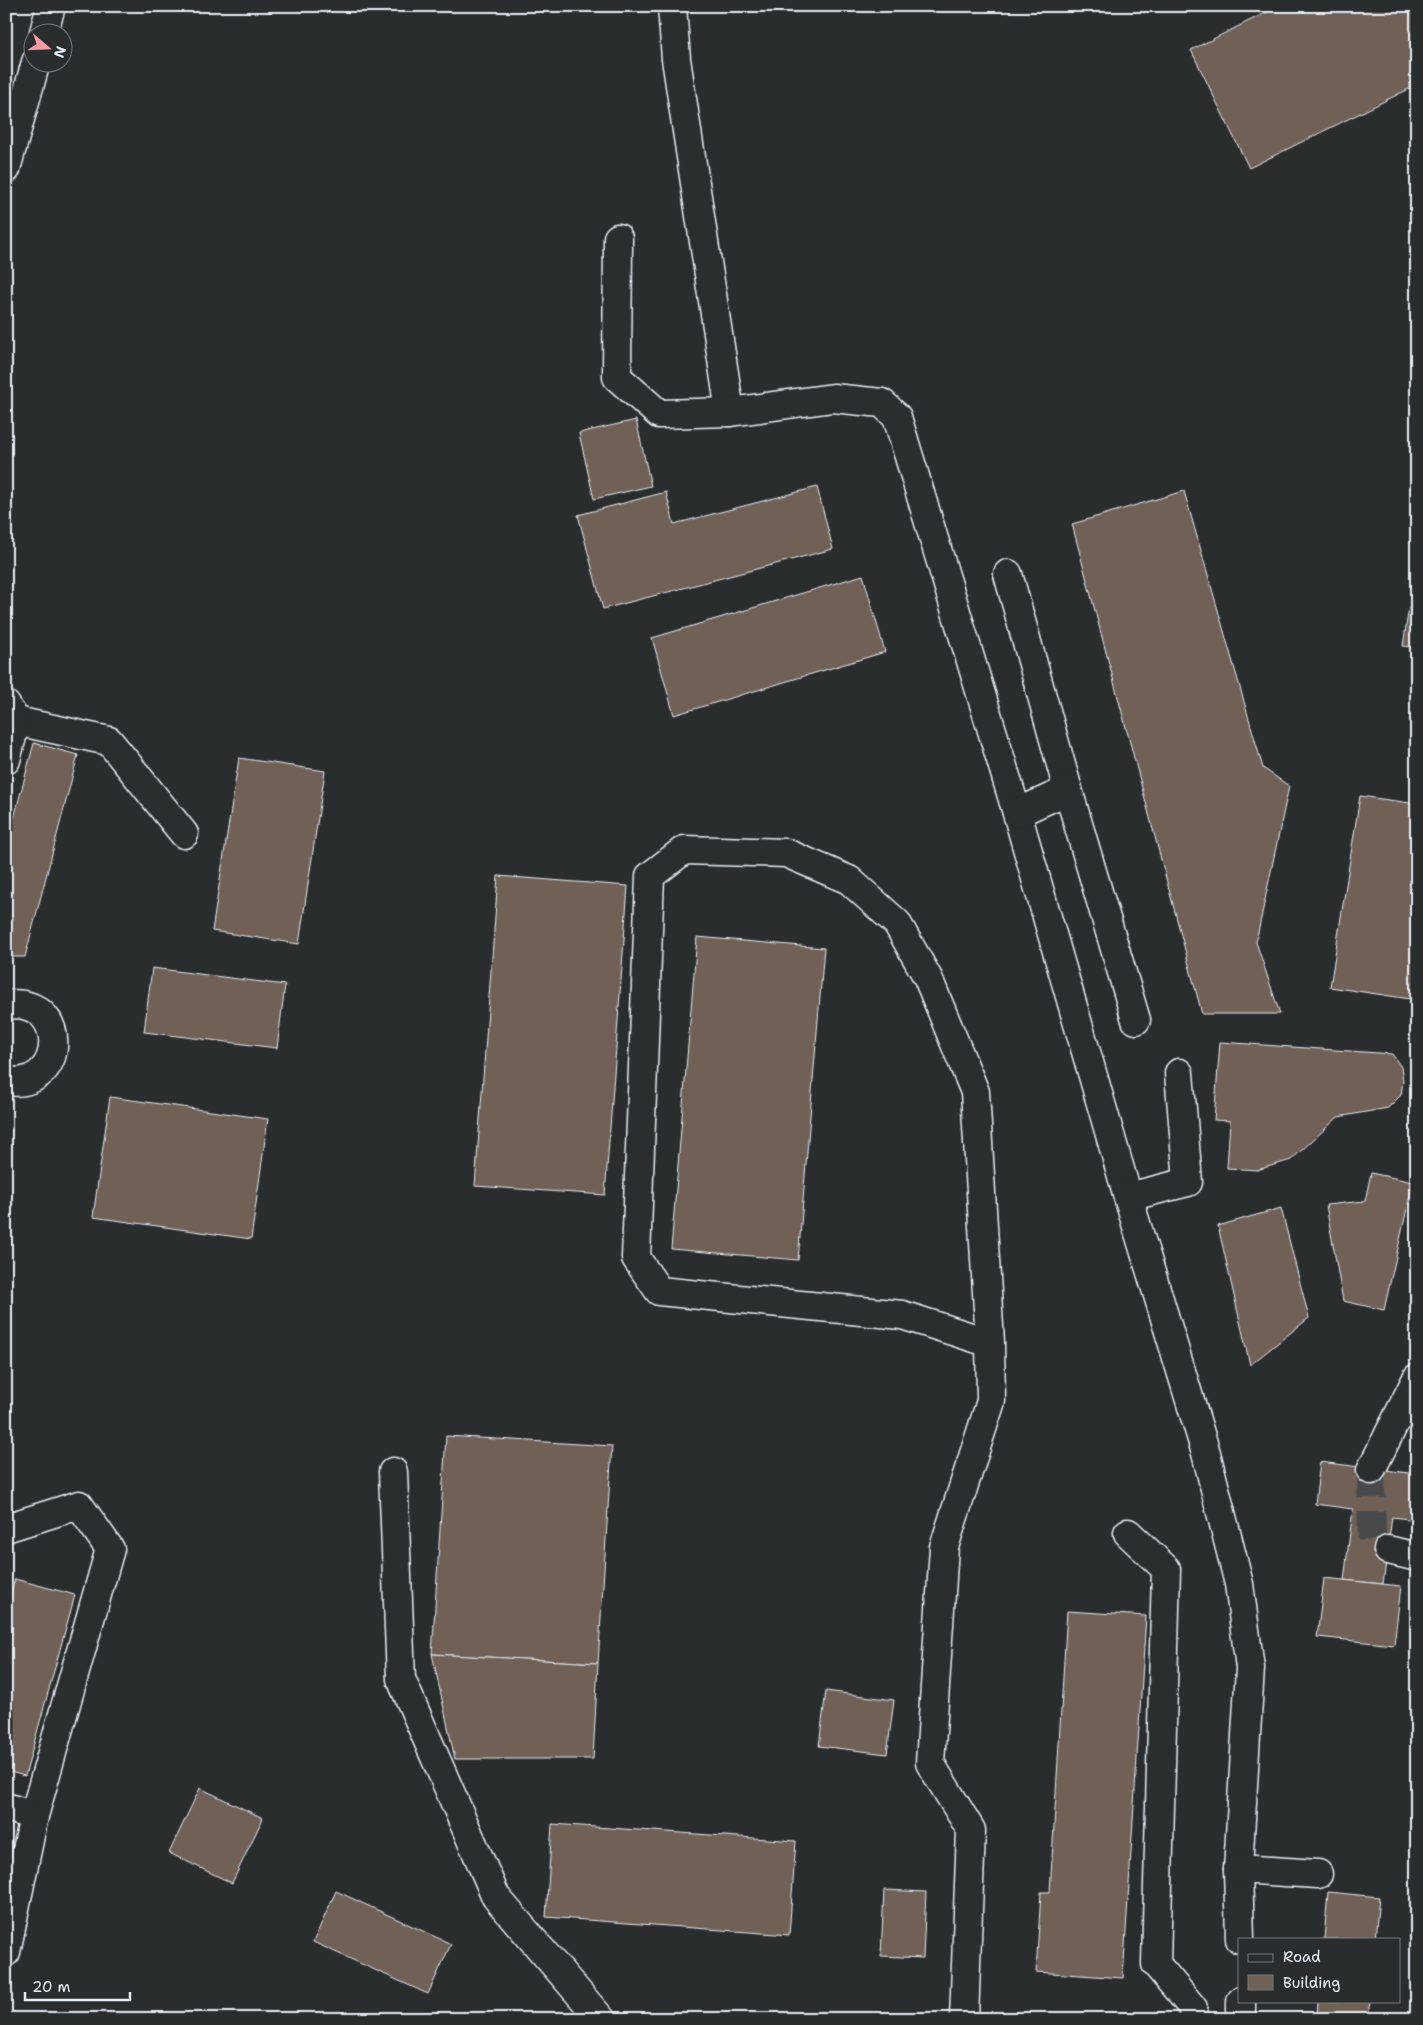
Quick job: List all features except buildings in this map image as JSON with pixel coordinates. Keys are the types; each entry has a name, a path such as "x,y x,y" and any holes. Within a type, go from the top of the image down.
{"street":[{"path":"47,22 52,6"},
{"path":"672,6 676,59 730,412"},
{"path":"6,168 33,72"},
{"path":"618,238 618,376 658,414 730,412 833,398 882,403 897,418 1017,813 1128,1197 1206,1453 1239,1584 1250,1668 1238,1869 1240,1938"},
{"path":"1008,574 1068,790 1136,1020"},
{"path":"6,760 11,713 109,741 184,834"},
{"path":"1017,813 1068,790"},
{"path":"964,2019 970,1830 930,1763 944,1547 991,1400 990,1343 976,1092 928,978 897,923 849,880 786,853 684,850 650,876 636,1258 659,1291 902,1315 990,1343"},
{"path":"6,1005 21,1004 33,1008 44,1016 51,1027 54,1040 53,1053 48,1065 38,1074 26,1080 6,1081"},
{"path":"1128,1197 1188,1182 1179,1073"},
{"path":"1371,1470 1417,1378"},
{"path":"393,1472 401,1679 496,1897 601,2019"},
{"path":"6,1528 79,1505 110,1549 34,1816 6,1952"},
{"path":"1128,1533 1166,1569 1156,1964 1193,2008 1194,2019"},
{"path":"1388,1550 1417,1557"},
{"path":"6,1807 34,1816"},
{"path":"1238,1869 1318,1874"},
{"path":"1241,2002 1241,2019"}],"tunnel":[{"path":"1371,1470 1372,1541 1388,1550"}]}
